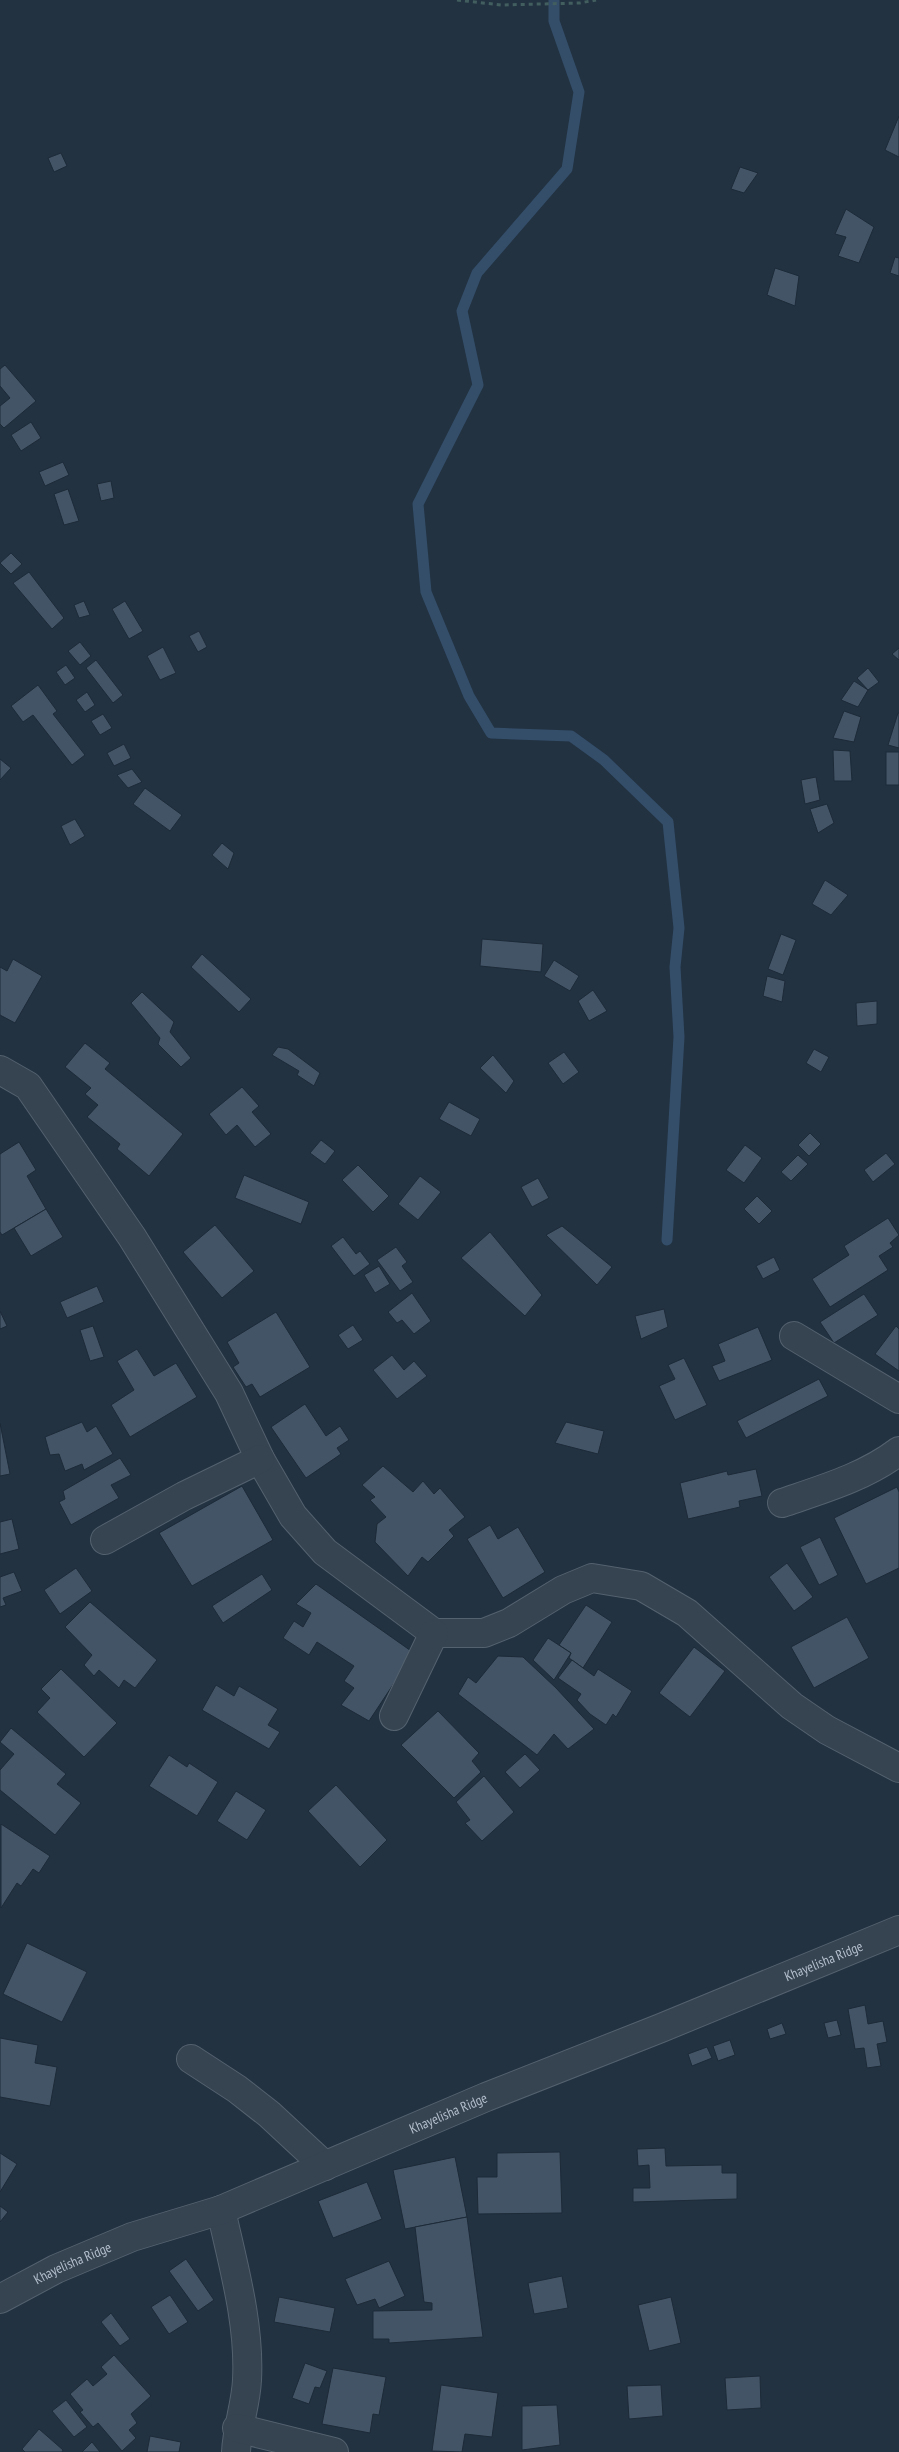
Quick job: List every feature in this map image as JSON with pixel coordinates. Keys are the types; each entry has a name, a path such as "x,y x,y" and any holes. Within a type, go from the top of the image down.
{"street":[{"path":"0,1070 28,1086 132,1236 229,1393 260,1459 292,1516 325,1552 434,1633 484,1634 509,1623 563,1590 592,1578 641,1586 687,1613 792,1706 827,1730 899,1768"},
{"path":"794,1336 899,1399"},
{"path":"782,1503 845,1481 887,1460 899,1451"},
{"path":"105,1540 260,1459"},
{"path":"394,1716 434,1633"},
{"name":"Khayelisha Ridge","path":"0,2300 56,2269 132,2237 221,2210 486,2097 661,2028 899,1930"},
{"path":"191,2059 237,2089 269,2114 324,2166"},
{"path":"221,2210 246,2336 247,2381 237,2440 334,2452"}],"path":[{"path":"457,0 501,5 580,3 596,0"}],"building":[{"path":"899,116 899,157 885,150"},
{"path":"61,153 67,166 54,172 48,158"},
{"path":"740,167 758,173 744,193 731,189"},
{"path":"846,209 874,227 859,263 838,256 846,237 835,234"},
{"path":"895,257 899,258 899,276 890,273"},
{"path":"775,268 799,276 795,306 767,295"},
{"path":"5,365 36,401 4,428 0,424 0,406 10,398 0,386 0,369"},
{"path":"31,422 41,438 21,451 11,435"},
{"path":"63,462 69,475 45,486 39,472"},
{"path":"111,481 114,498 101,501 97,484"},
{"path":"68,489 79,521 64,525 54,494"},
{"path":"11,553 22,564 11,574 0,563"},
{"path":"29,572 64,618 52,629 13,583"},
{"path":"84,601 90,615 79,618 74,605"},
{"path":"125,601 143,631 129,639 112,609"},
{"path":"199,631 207,647 198,652 189,636"},
{"path":"80,642 91,656 80,665 68,651"},
{"path":"163,647 176,673 160,680 147,656"},
{"path":"899,648 899,660 892,654"},
{"path":"96,660 123,695 113,703 86,668"},
{"path":"66,665 75,678 65,685 56,672"},
{"path":"868,668 879,682 868,690 857,678"},
{"path":"854,681 868,690 858,707 841,700"},
{"path":"38,685 57,711 53,714 85,755 72,765 33,715 23,722 11,706"},
{"path":"87,692 95,705 85,712 76,700"},
{"path":"844,711 861,717 854,742 833,738"},
{"path":"899,713 899,748 888,745"},
{"path":"103,714 112,728 100,735 91,721"},
{"path":"124,744 131,758 114,766 107,753"},
{"path":"833,750 850,751 852,781 834,781"},
{"path":"886,752 899,752 899,785 886,785"},
{"path":"0,759 11,768 0,780"},
{"path":"132,769 142,782 128,788 117,775"},
{"path":"816,777 820,800 805,804 801,780"},
{"path":"145,788 182,815 170,831 133,804"},
{"path":"827,804 834,823 818,833 810,809"},
{"path":"75,819 85,836 70,845 61,826"},
{"path":"222,843 234,853 228,869 212,855"},
{"path":"825,880 848,895 831,915 812,904"},
{"path":"781,934 796,940 783,975 768,969"},
{"path":"482,939 543,944 541,972 480,966"},
{"path":"202,954 251,999 239,1012 191,967"},
{"path":"13,959 42,976 15,1023 0,1015 0,967 7,971"},
{"path":"554,960 579,976 570,991 544,976"},
{"path":"767,976 785,981 782,1002 763,996"},
{"path":"593,990 607,1011 589,1021 578,1001"},
{"path":"142,992 174,1022 170,1032 191,1058 181,1067 158,1044 160,1038 131,1003"},
{"path":"877,1001 877,1024 857,1026 856,1003"},
{"path":"85,1043 110,1063 105,1069 183,1134 149,1176 117,1149 120,1144 87,1117 98,1105 85,1094 91,1088 65,1067"},
{"path":"278,1047 288,1049 320,1073 314,1086 297,1075 299,1071 272,1055"},
{"path":"814,1049 829,1057 821,1072 806,1063"},
{"path":"564,1052 579,1072 563,1084 548,1063"},
{"path":"493,1055 514,1081 506,1093 480,1068"},
{"path":"242,1087 259,1106 252,1112 271,1134 255,1147 237,1125 226,1135 209,1114"},
{"path":"449,1102 480,1119 471,1136 439,1119"},
{"path":"810,1133 821,1144 809,1156 798,1145"},
{"path":"321,1140 335,1151 325,1164 310,1153"},
{"path":"19,1142 36,1170 27,1176 46,1209 2,1235 0,1232 0,1154"},
{"path":"745,1145 762,1158 744,1183 726,1170"},
{"path":"886,1153 895,1164 873,1182 864,1170"},
{"path":"798,1155 808,1164 791,1181 781,1172"},
{"path":"358,1165 389,1196 373,1212 342,1180"},
{"path":"244,1175 309,1202 301,1224 235,1198"},
{"path":"420,1176 441,1192 418,1220 398,1204"},
{"path":"538,1178 549,1198 532,1207 521,1187"},
{"path":"757,1196 772,1211 759,1224 744,1209"},
{"path":"46,1209 63,1237 31,1256 14,1228"},
{"path":"888,1218 899,1235 890,1243 893,1247 879,1256 888,1270 830,1307 812,1279 849,1255 844,1246"},
{"path":"215,1225 254,1271 222,1298 183,1252"},
{"path":"562,1226 612,1267 597,1285 546,1235"},
{"path":"490,1232 542,1295 525,1316 461,1258"},
{"path":"343,1237 356,1254 360,1251 370,1264 354,1276 331,1246"},
{"path":"396,1247 407,1262 402,1266 413,1282 400,1291 377,1260"},
{"path":"774,1257 780,1270 763,1279 756,1266"},
{"path":"379,1266 390,1284 375,1293 364,1275"},
{"path":"97,1286 104,1302 67,1318 60,1302"},
{"path":"412,1293 431,1321 414,1334 402,1320 397,1323 388,1312"},
{"path":"864,1294 878,1315 834,1343 820,1322"},
{"path":"664,1309 668,1327 641,1339 635,1316"},
{"path":"0,1311 7,1326 0,1329"},
{"path":"276,1312 310,1367 260,1397 252,1384 246,1387 233,1367 239,1363 227,1342"},
{"path":"353,1325 363,1340 348,1349 338,1335"},
{"path":"93,1326 104,1357 90,1361 80,1330"},
{"path":"896,1326 899,1329 899,1371 875,1354"},
{"path":"758,1327 772,1360 719,1381 712,1366 725,1361 718,1344"},
{"path":"137,1349 154,1376 176,1363 197,1397 130,1437 111,1405 134,1390 117,1361"},
{"path":"392,1355 404,1370 414,1361 427,1376 397,1399 373,1370"},
{"path":"684,1358 707,1405 675,1420 659,1386 675,1379 668,1365"},
{"path":"819,1379 828,1396 746,1438 737,1421"},
{"path":"305,1404 326,1436 340,1426 349,1440 337,1448 341,1454 306,1478 271,1427"},
{"path":"82,1422 87,1432 96,1426 113,1454 84,1470 82,1464 65,1471 59,1454 50,1455 45,1437"},
{"path":"566,1422 604,1431 598,1454 555,1443"},
{"path":"0,1423 10,1474 0,1476"},
{"path":"120,1458 131,1475 111,1485 119,1498 71,1525 59,1502 65,1499 63,1491"},
{"path":"383,1466 413,1492 423,1481 434,1494 440,1488 465,1517 449,1530 454,1536 428,1562 422,1557 408,1576 375,1542 377,1524 386,1517 370,1500 375,1497 362,1485"},
{"path":"756,1469 762,1496 739,1501 740,1507 688,1519 680,1483 727,1471 728,1475"},
{"path":"242,1486 273,1540 192,1586 159,1533"},
{"path":"897,1487 899,1492 899,1568 866,1584 834,1518"},
{"path":"12,1519 19,1549 0,1554 0,1522"},
{"path":"490,1525 498,1539 518,1527 545,1572 503,1598 467,1539"},
{"path":"820,1537 838,1575 819,1585 800,1547"},
{"path":"787,1563 813,1597 794,1611 769,1577"},
{"path":"76,1568 92,1591 60,1614 44,1590"},
{"path":"14,1572 22,1591 3,1598 6,1605 0,1607 0,1577"},
{"path":"262,1574 272,1590 223,1623 212,1606"},
{"path":"316,1584 414,1653 369,1721 341,1705 354,1688 344,1681 354,1666 317,1642 309,1655 283,1638 294,1621 303,1627 311,1613 296,1604"},
{"path":"90,1602 157,1660 135,1688 124,1680 119,1688 99,1670 94,1676 84,1665 92,1655 65,1627"},
{"path":"586,1605 612,1622 583,1668 569,1658 571,1653 559,1645"},
{"path":"847,1617 869,1658 814,1688 791,1647"},
{"path":"548,1638 571,1653 554,1680 533,1660"},
{"path":"694,1647 725,1671 690,1717 659,1693"},
{"path":"498,1656 523,1657 556,1688 594,1729 568,1749 554,1734 537,1755 458,1694 468,1677 476,1683"},
{"path":"572,1660 594,1676 598,1669 632,1691 616,1717 613,1714 606,1725 590,1714 577,1700 581,1694 558,1678"},
{"path":"61,1669 117,1723 84,1757 37,1712 50,1698 41,1689"},
{"path":"216,1685 234,1696 239,1686 278,1709 268,1725 280,1732 269,1749 202,1710"},
{"path":"438,1711 479,1753 472,1761 481,1772 454,1798 401,1745"},
{"path":"11,1728 66,1774 57,1784 81,1803 55,1835 0,1790 0,1770 14,1754 0,1742"},
{"path":"525,1754 540,1770 520,1788 505,1772"},
{"path":"169,1755 187,1767 189,1763 218,1782 197,1816 149,1786"},
{"path":"484,1776 514,1812 482,1841 465,1823 470,1820 456,1802"},
{"path":"336,1785 387,1840 360,1867 308,1811"},
{"path":"236,1791 266,1810 247,1840 217,1821"},
{"path":"1,1824 50,1856 39,1873 33,1869 21,1886 17,1883 1,1908"},
{"path":"27,1943 87,1972 62,2022 3,1994"},
{"path":"865,2005 868,2024 883,2021 887,2042 877,2044 881,2066 867,2068 864,2048 855,2049 848,2009"},
{"path":"837,2020 841,2035 828,2038 824,2023"},
{"path":"782,2023 786,2034 770,2039 767,2029"},
{"path":"0,2038 38,2045 35,2063 57,2067 50,2106 0,2097"},
{"path":"730,2040 735,2055 718,2061 713,2046"},
{"path":"707,2047 712,2058 692,2066 688,2054"},
{"path":"665,2148 666,2166 722,2165 722,2173 737,2173 737,2199 633,2202 633,2188 650,2188 649,2165 638,2166 637,2149"},
{"path":"560,2152 562,2213 478,2214 477,2177 497,2177 497,2153"},
{"path":"0,2153 17,2164 0,2192"},
{"path":"455,2157 467,2217 405,2229 393,2170"},
{"path":"367,2182 382,2219 333,2238 318,2201"},
{"path":"0,2206 8,2212 0,2222"},
{"path":"467,2217 483,2337 389,2343 389,2339 373,2339 373,2311 432,2310 432,2303 424,2302 415,2227"},
{"path":"186,2259 214,2300 198,2311 169,2271"},
{"path":"389,2261 405,2296 379,2308 375,2299 357,2305 345,2279"},
{"path":"562,2276 568,2308 534,2314 528,2283"},
{"path":"170,2295 188,2322 169,2334 151,2307"},
{"path":"279,2297 335,2308 330,2332 274,2322"},
{"path":"671,2297 681,2343 649,2351 638,2305"},
{"path":"111,2313 130,2339 120,2346 101,2322"},
{"path":"114,2355 151,2396 131,2414 137,2423 129,2430 136,2438 122,2451 98,2423 93,2427 80,2412 83,2410 70,2394 87,2379 93,2386 107,2374 101,2367"},
{"path":"305,2363 327,2371 320,2388 315,2387 309,2404 292,2398"},
{"path":"333,2368 386,2377 379,2415 373,2414 370,2433 322,2424"},
{"path":"760,2376 761,2408 727,2410 725,2378"},
{"path":"441,2385 498,2393 492,2437 465,2434 462,2452 432,2451"},
{"path":"661,2385 663,2416 629,2419 627,2386"},
{"path":"66,2400 87,2427 74,2437 52,2411"},
{"path":"557,2405 560,2445 522,2450 522,2406"},
{"path":"39,2429 63,2450 62,2452 25,2452 22,2449"},
{"path":"150,2436 181,2442 179,2452 147,2452"},
{"path":"92,2442 100,2452 82,2452"}],"waterway":[{"path":"554,0 554,21 579,92 567,169 477,273 462,311 478,385 418,504 426,592 469,696 491,733 571,736 604,760 668,822 679,928 675,967 679,1037 667,1240"}]}
